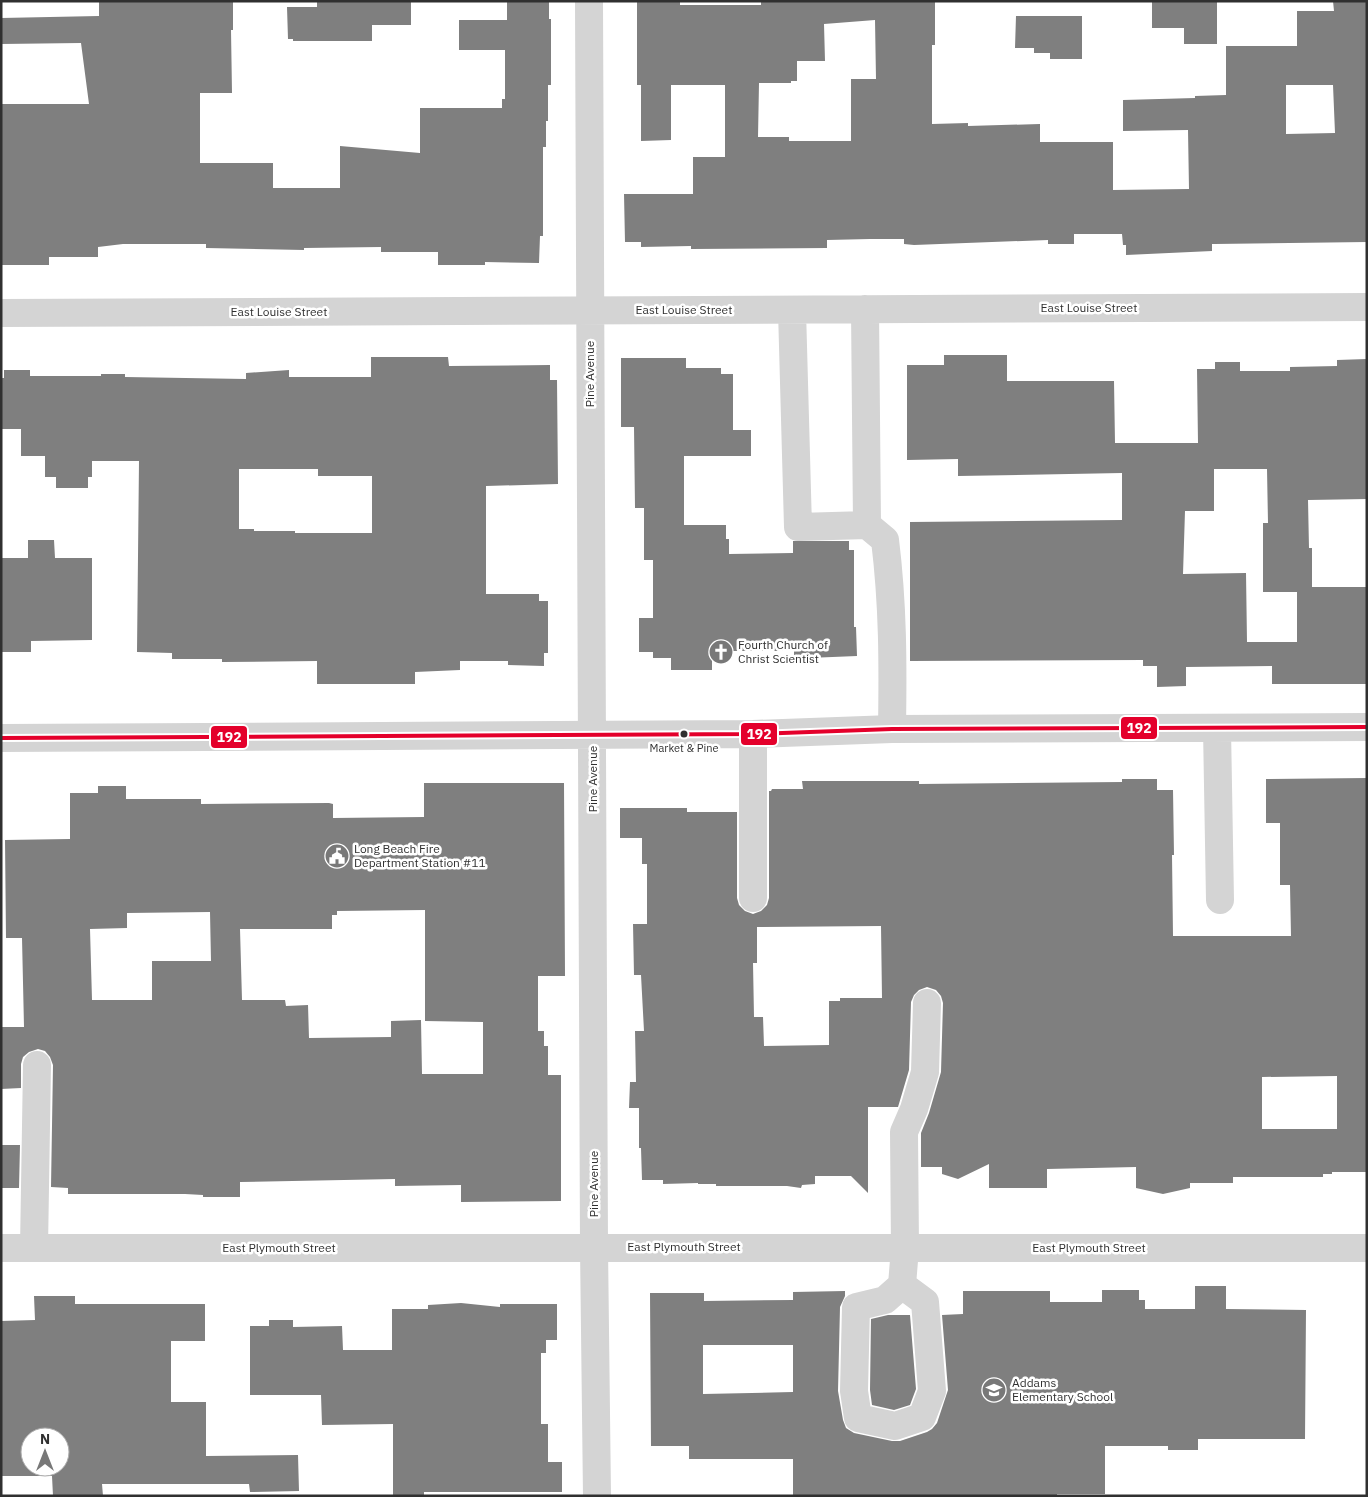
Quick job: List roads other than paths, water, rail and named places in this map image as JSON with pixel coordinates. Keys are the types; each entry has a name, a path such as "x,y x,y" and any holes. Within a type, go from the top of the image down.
{"street":[{"name":"Pine Avenue","path":"588,1 594,1247 597,1496"},
{"name":"East Louise Street","path":"1,313 1367,307"},
{"path":"865,309 867,525"},
{"path":"792,310 798,527 867,525 885,540 890,578 893,645 892,729"},
{"path":"1,738 753,734 892,729 1367,727"},
{"path":"1217,728 1220,900"},
{"path":"753,734 753,898"},
{"path":"902,1285 924,1302 932,1391 922,1417 896,1426 858,1418 854,1391 856,1307 885,1300 902,1285 906,1248 904,1132 914,1109 924,1072 927,1002"},
{"path":"34,1248 37,1065"},
{"name":"East Plymouth Street","path":"1,1248 1367,1248"}],"place":[{"name":"Fourth Church of Christ Scientist","path":"721,652"},
{"name":"Market & Pine","path":"684,734"},
{"name":"Long Beach Fire Department Station #11","path":"337,856"},
{"name":"Addams Elementary School","path":"994,1390"}]}
